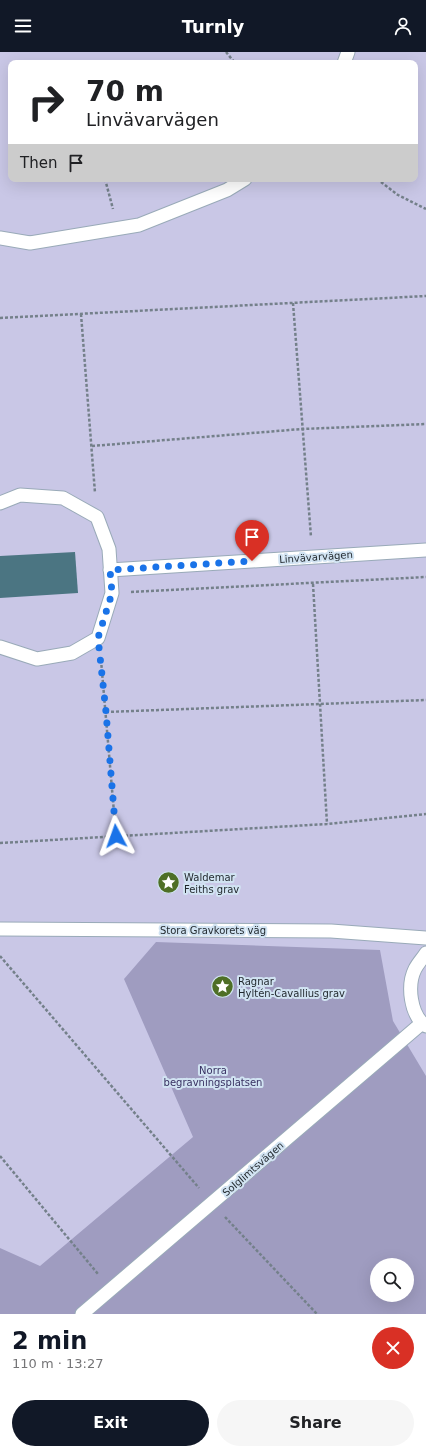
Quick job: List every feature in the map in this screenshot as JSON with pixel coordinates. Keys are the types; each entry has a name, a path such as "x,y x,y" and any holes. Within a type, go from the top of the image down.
{"lane":[{"path":"0,238 30,243 138,225 227,190 240,182"},
{"path":"0,503 20,495 63,498 97,517 109,549 112,593 98,638 72,653 36,659 0,647"},
{"name":"Linvävarvägen","path":"110,570 426,550"},
{"name":"Stora Gravkorets väg","path":"0,929 331,931 426,938"},
{"path":"424,1025 415,1011 410,996 415,969 426,953"},
{"name":"Solglimtsvägen","path":"82,1314 424,1025"}],"path":[{"path":"226,52 233,60"},
{"path":"106,182 119,228"},
{"path":"381,182 398,195 426,209"},
{"path":"0,318 426,296"},
{"path":"293,303 311,537"},
{"path":"81,314 97,517"},
{"path":"92,446 302,429 426,424"},
{"path":"112,593 426,578"},
{"path":"313,584 327,824"},
{"path":"98,638 106,712 116,836"},
{"path":"106,712 426,700"},
{"path":"0,843 327,824 426,814"},
{"path":"0,956 213,1204 316,1314"},
{"path":"0,1156 110,1289"}],"green space":[{"name":"Norra begravningsplatsen","path":"0,52 426,52 426,1314 0,1314"},
{"name":"Norra begravningsplatsen","path":"156,942 380,950 393,1021 426,1076 426,1314 0,1314 0,1248 40,1266 193,1137 124,979"}],"building":[{"path":"75,552 78,593 0,598 0,556"}],"place":[{"name":"Waldemar Feiths grav","path":"168,883"},
{"name":"Ragnar Hyltén-Cavallius grav","path":"222,987"}],"route":[{"path":"116,836 106,712 98,638 112,593 110,570 252,561"}]}
